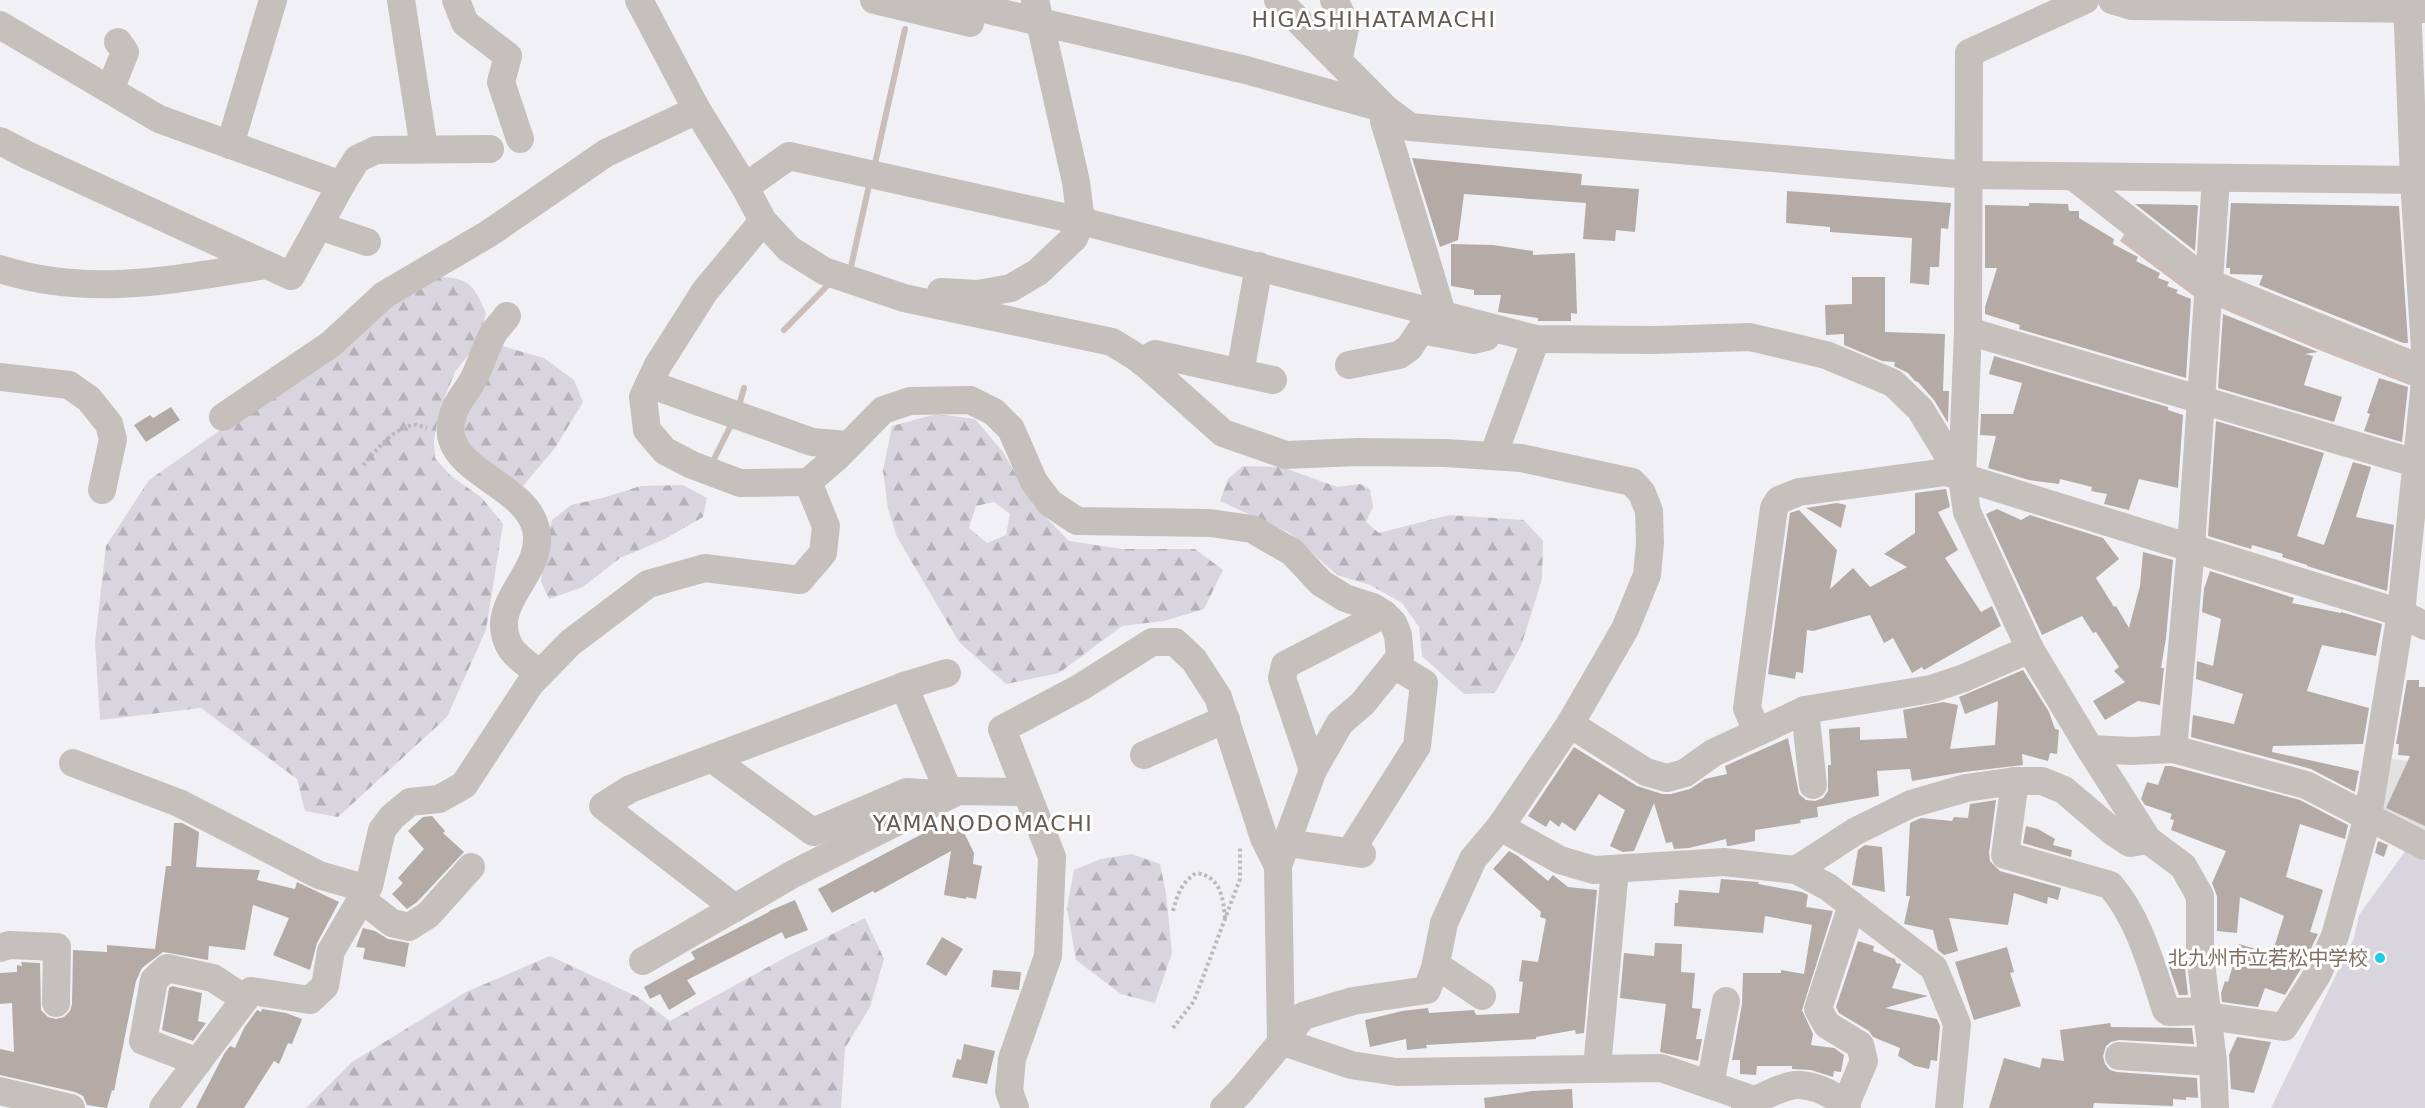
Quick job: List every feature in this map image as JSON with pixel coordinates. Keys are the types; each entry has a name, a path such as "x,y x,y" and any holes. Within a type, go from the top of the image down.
{"street":[{"path":"230,145 273,0"},
{"path":"401,0 424,149"},
{"path":"456,0 465,23 508,56 501,82 520,139"},
{"path":"639,0 697,110 745,187 763,221 789,249 824,271 904,298 1112,342 1142,362 1223,433 1286,454 1358,452 1521,458 1632,482 1642,493 1649,511 1650,543 1647,575 1625,630 1570,724 1500,827 1473,859 1444,923 1436,965 1426,990 1353,1001 1303,1016 1224,1108"},
{"path":"874,0 1039,20"},
{"path":"946,0 1039,20 1385,115 1410,127 1969,175 2420,180"},
{"path":"1278,0 1338,61 1385,115 1442,313"},
{"path":"1334,0 1346,24 1338,61"},
{"path":"2085,0 1969,53 1968,331 1962,478 1967,512 2030,649 2148,840 2183,866 2200,896 2199,954 2213,1062 2215,1108"},
{"path":"2112,0 2132,6 2413,6 2425,349"},
{"path":"904,298 926,292 978,294 1011,288 1038,272 1074,238 1080,221 1076,182 1039,20"},
{"path":"0,25 159,118 341,186"},
{"path":"110,90 124,52 118,42"},
{"path":"223,417 331,344 384,295 488,234 606,153 697,110"},
{"path":"0,141 291,276 357,159 376,150 490,149"},
{"path":"745,187 789,156 1080,221 1536,339 1655,340 1750,337 1826,355 1893,383 1920,409 1962,478"},
{"path":"2074,177 2209,283 2425,370"},
{"path":"2173,749 2191,547 2216,179"},
{"path":"763,221 705,291 658,365 643,397 647,430 665,451 692,465 740,483 808,482 883,410 910,401 970,400 994,412 1011,429 1034,482 1050,503 1077,520 1210,523 1252,529 1292,552 1321,583 1345,598 1373,607 1393,623 1398,635 1400,657 1363,703 1340,723 1313,770 1282,855 1281,1041"},
{"path":"319,226 367,242"},
{"path":"0,269 24,277 94,286 149,283 267,265"},
{"path":"1240,373 1259,266"},
{"path":"507,316 493,333 484,360 455,408 450,433 457,452 473,468 503,487 524,506 536,526 538,538 532,562 503,615 502,627 510,648 540,674"},
{"path":"1349,365 1399,354 1409,348 1421,330 1474,340 1509,331"},
{"path":"1968,331 2415,462"},
{"path":"1492,456 1536,339"},
{"path":"1142,362 1155,354 1273,380"},
{"path":"0,377 69,385 89,399 110,424 113,439 102,490"},
{"path":"2413,619 2408,554 2415,462 2425,382"},
{"path":"649,384 812,442 848,445"},
{"path":"1756,732 1747,708 1774,508 1779,500 1799,492 1946,472 2191,547 2413,619"},
{"path":"163,1108 251,992 310,1000 325,986 331,951 364,894 382,830 392,817 410,802 439,799 465,785 531,684 570,643 648,584 705,568 800,580 823,553 826,526 808,482"},
{"path":"2015,781 2005,855 2110,885 2127,908 2144,947 2166,1010 2207,1013 2284,1027 2318,975 2336,936 2368,816 2413,619 2425,593"},
{"path":"1313,770 1282,678 1285,665 1384,614"},
{"path":"1015,1108 1009,1091 1011,1059 1048,956 1052,857 1002,729 1081,687 1152,642 1175,642 1194,660 1218,697 1264,838 1282,855 1356,853 1417,746 1424,683 1394,665"},
{"path":"1570,724 1646,771 1667,778 1684,773 1713,753 1805,710 1931,689 1964,678 2030,649"},
{"path":"735,908 603,806 630,789 904,686 947,673"},
{"path":"904,686 950,795"},
{"path":"1805,710 1813,785"},
{"path":"1144,755 1226,719"},
{"path":"2090,749 2131,751 2173,749 2306,785 2425,846"},
{"path":"73,763 179,803 319,875 364,894 392,923 409,927 428,915 471,867"},
{"path":"718,764 813,832 907,792 950,795"},
{"path":"1796,870 1856,831 1911,804 1966,788 2015,781 2042,781 2064,790 2112,831 2130,843 2148,840"},
{"path":"643,961 793,874 958,791 1026,792"},
{"path":"1500,827 1560,860 1594,870 1724,862 1796,870 1828,887 1934,968 1958,1024 1949,1108"},
{"path":"1597,1068 1615,870"},
{"path":"1281,1041 1351,1065 1397,1072 1660,1068 1710,1085 1749,1104 1799,1084 1836,1095 1846,1107 1864,1061 1860,1045 1827,1024 1818,1009 1852,905"},
{"path":"0,948 9,945 57,947 56,1003"},
{"path":"1436,965 1482,996"},
{"path":"198,1062 143,1041 154,980 167,969 213,978 245,999"},
{"path":"1710,1085 1726,1001"},
{"path":"2119,1056 2213,1062"},
{"path":"0,1091 71,1108"}],"path":[{"path":"363,465 381,445 414,424 450,433"},
{"path":"1173,1028 1194,1001 1240,879 1239,824 1253,808"},
{"path":"1173,911 1176,897 1185,880 1196,873 1206,874 1220,888 1225,920"}],"shaded area":[{"path":"2126,232 2425,380 2425,391 2319,350 2195,297 2120,241"},
{"path":"2385,758 2425,763 2425,839 2375,813"}],"green space":[{"path":"438,277 457,279 470,285 486,313 477,344 455,372 439,411 434,440 435,458 450,475 482,498 503,524 486,630 447,717 338,817 305,811 297,779 201,708 100,720 95,642 106,546 149,480 341,346 389,301"},
{"path":"502,346 544,358 574,380 583,402 555,448 523,486 509,485 465,442 462,422"},
{"path":"936,414 975,419 1003,452 1034,505 1069,541 1122,549 1195,549 1223,570 1204,609 1164,621 1122,626 1059,673 1006,684 959,642 897,537 888,509 883,471 892,426","holes":["994,502 1010,514 1006,535 987,543 969,528 976,506"]},
{"path":"1243,466 1282,467 1337,487 1360,484 1370,489 1373,507 1366,522 1379,533 1449,515 1524,520 1543,541 1542,579 1521,646 1495,693 1464,694 1422,656 1419,627 1402,603 1370,585 1337,575 1290,533 1220,501 1228,479"},
{"path":"683,485 707,498 703,517 663,540 620,558 583,587 549,599 541,582 544,549 552,520 571,505 641,486"},
{"name":"北九州市立若松中学校","path":"2406,850 2425,861 2425,1108 2271,1108 2354,938 2359,915"},
{"path":"1132,854 1160,864 1166,893 1172,953 1155,1003 1121,994 1076,960 1067,908 1074,870 1101,859"},
{"path":"865,918 884,959 870,1007 845,1048 841,1108 306,1108 352,1062 466,992 550,956 638,997 670,1021 788,956"}],"building":[{"path":"1412,158 1582,174 1581,185 1639,189 1635,232 1616,230 1615,241 1583,239 1586,203 1464,194 1458,240 1440,247"},
{"path":"1787,191 1951,203 1948,229 1941,228 1939,267 1930,267 1929,285 1910,283 1912,238 1830,232 1830,227 1786,223"},
{"path":"2029,203 2068,204 2069,211 2079,211 2079,218 2114,239 2113,244 2138,257 2136,261 2160,273 2158,278 2169,282 2167,286 2178,290 2176,293 2191,299 2186,378 2019,329 2020,325 1985,314 1997,268 1985,268 1985,205 2029,206"},
{"path":"2231,203 2399,206 2408,343 2403,343 2259,285 2263,275 2230,274 2230,268 2226,268"},
{"path":"2135,204 2198,206 2195,251"},
{"path":"1451,244 1493,245 1533,251 1533,255 1575,253 1577,314 1571,313 1571,321 1538,321 1538,318 1498,312 1501,295 1474,295 1474,290 1451,286"},
{"path":"1852,277 1885,277 1885,332 1945,334 1943,391 1949,391 1948,423 1934,400 1908,373 1894,366 1895,362 1882,361 1844,345 1844,334 1826,335 1825,305 1852,304"},
{"path":"2223,314 2318,352 2305,354 2313,356 2304,385 2342,397 2334,422 2218,388"},
{"path":"1994,356 2168,407 2168,410 2183,415 2178,488 2139,479 2129,510 2104,504 2107,494 2091,491 2092,487 2060,479 2059,484 2029,480 1988,468 1996,436 1980,435 1981,414 2013,414 2022,383 1989,374"},
{"path":"2379,378 2408,387 2402,442 2364,431 2370,414 2367,413"},
{"path":"171,407 180,420 146,442 134,425 150,415 153,418"},
{"path":"2216,421 2324,453 2297,536 2324,545 2353,462 2371,467 2356,517 2394,525 2387,591 2307,566 2282,557 2283,554 2252,545 2251,549 2208,536"},
{"path":"1946,489 1950,507 1938,512 1958,550 1945,558 1981,612 1992,606 2001,626 1924,670 1922,667 1912,673 1893,638 1884,643 1870,615 1813,631 1807,630 1803,673 1796,672 1795,679 1768,674 1790,513 1799,510 1837,550 1830,589 1853,568 1870,587 1907,567 1884,554 1915,533 1915,493"},
{"path":"1837,503 1846,505 1841,528 1806,508"},
{"path":"1997,509 2021,520 2030,515 2103,538 2119,559 2096,578 2129,628 2140,586 2143,552 2173,560 2161,668 2164,668 2160,705 2138,701 2105,720 2093,701 2125,682 2114,671 2119,667 2096,632 2093,633 2082,616 2042,635 1986,514"},
{"path":"2210,571 2294,598 2292,603 2341,612 2382,624 2376,656 2322,645 2307,691 2369,708 2363,744 2273,746 2272,752 2359,771 2355,792 2311,769 2191,737 2193,715 2234,724 2243,694 2196,679 2197,661 2213,666 2221,619 2202,612 2204,589"},
{"path":"2023,670 2049,712 2055,729 2059,730 2057,754 2050,753 2048,761 2022,754 2023,765 1912,781 1910,769 1877,771 1879,796 1817,807 1818,817 1800,820 1801,823 1755,830 1755,841 1729,846 1727,846 1726,839 1689,848 1674,849 1672,842 1666,843 1654,803 1634,851 1623,852 1610,846 1625,810 1599,794 1575,831 1562,822 1559,827 1550,820 1546,827 1528,816 1574,747 1637,786 1662,794 1671,794 1690,789 1705,779 1727,774 1725,766 1788,738 1799,794 1806,800 1815,801 1823,798 1828,791 1828,765 1831,765 1829,729 1860,727 1860,740 1907,738 1903,710 1943,702 1958,705 1950,749 1995,745 1998,701 1965,714 1959,697"},
{"path":"2407,680 2419,680 2419,687 2425,687 2425,826 2386,808 2410,756 2398,755 2399,744 2396,744"},
{"path":"2165,766 2300,800 2348,825 2345,839 2300,824 2286,877 2323,890 2310,932 2318,934 2285,995 2265,988 2258,1007 2222,1002 2221,993 2225,981 2228,982 2239,944 2272,954 2284,916 2240,897 2237,933 2217,931 2217,896 2212,883 2226,851 2171,830 2174,820 2170,819 2172,814 2145,805 2141,799 2147,782 2158,785"},
{"path":"1996,800 1990,861 2000,871 2061,888 2058,900 2048,897 2047,904 2014,893 2008,925 1949,918 1958,951 1944,955 1938,950 1933,930 1904,924 1910,896 1906,896 1910,823 1921,818 1952,821 1954,817 1968,818 1970,804"},
{"path":"432,816 445,831 443,833 464,852 417,902 407,909 392,894 403,883 398,878 424,849 408,831 423,817"},
{"path":"956,816 974,853 973,864 982,866 976,899 944,895 951,851 875,893 873,891 832,913 818,889"},
{"path":"174,823 182,823 199,832 196,867 260,870 257,880 295,889 297,882 339,902 317,943 310,970 273,955 289,918 253,905 245,950 209,946 208,960 163,952 142,968 136,981 114,1091 112,1090 107,1108 87,1105 83,1096 75,1092 0,1075 0,1049 14,1052 12,1003 0,1004 0,973 17,972 17,965 22,966 21,962 40,963 41,1010 48,1017 56,1019 64,1017 70,1011 72,1004 73,950 107,952 107,945 155,949 166,866 171,866"},
{"path":"2026,826 2038,829 2055,839 2053,845 2072,850 2071,857 2023,843"},
{"path":"2378,841 2388,845 2384,857 2375,853"},
{"path":"1865,845 1882,847 1885,892 1852,885 1858,850"},
{"path":"1509,851 1548,881 1553,875 1568,887 1597,890 1584,1033 1576,1034 1575,1030 1536,1037 1536,1039 1426,1045 1427,1048 1407,1050 1406,1039 1370,1047 1365,1020 1402,1011 1428,1008 1429,1013 1474,1010 1476,1015 1519,1013 1523,982 1519,981 1522,960 1538,962 1546,919 1540,917 1541,912 1493,869"},
{"path":"1721,879 1759,882 1758,884 1802,892 1808,895 1806,907 1833,911 1802,1010 1813,1034 1811,1045 1834,1048 1844,1055 1841,1072 1834,1071 1833,1077 1811,1070 1792,1069 1792,1066 1757,1066 1756,1075 1740,1074 1740,1060 1732,1060 1742,1004 1743,973 1781,973 1781,970 1804,974 1812,925 1765,916 1763,933 1674,926 1675,903 1678,903 1679,890 1719,893"},
{"path":"795,900 808,930 785,939 782,932 687,980 696,994 669,1010 660,994 650,999 644,987 695,959 691,952"},
{"path":"363,928 375,931 388,939 409,943 405,967 363,959 365,948 356,947"},
{"path":"942,937 963,949 946,976 926,964"},
{"path":"1858,941 1874,946 1873,951 1895,959 1896,963 1901,964 1892,988 1928,996 1885,1008 1937,1019 1940,1026 1937,1061 1931,1060 1929,1069 1915,1066 1898,1056 1900,1048 1873,1037 1869,1031 1839,1013 1836,1007"},
{"path":"1655,943 1682,944 1681,972 1695,973 1692,1008 1701,1009 1696,1039 1702,1039 1698,1061 1660,1052 1666,1004 1620,998 1624,953 1654,956"},
{"path":"2007,947 2014,972 2010,973 2021,1006 1974,1020 1955,962"},
{"path":"2184,960 2188,995 2179,995 2168,964"},
{"path":"993,970 1021,972 1019,990 991,987"},
{"path":"172,986 202,993 198,1021 206,1023 193,1041 162,1030 169,988"},
{"path":"262,1009 286,1013 302,1019 292,1044 288,1043 279,1064 274,1061 244,1108 196,1108 224,1054 230,1046 235,1048 244,1028 257,1010 261,1012"},
{"path":"2110,1023 2111,1027 2192,1028 2194,1044 2119,1040 2106,1046 2103,1056 2110,1070 2117,1072 2197,1078 2198,1098 2173,1099 2173,1106 2094,1103 2093,1108 1989,1108 2004,1058 2040,1068 2042,1058 2064,1061 2060,1030"},
{"path":"2237,1037 2271,1042 2254,1093 2231,1089 2229,1055"},
{"path":"964,1044 995,1051 987,1084 952,1077 957,1059 961,1060"},
{"path":"1572,1089 1573,1108 1485,1108 1484,1098 1532,1091"}],"waterway":[{"path":"874,168 905,29"},
{"path":"850,271 870,181"},
{"path":"784,330 828,285"},
{"path":"738,409 744,388"},
{"path":"713,461 733,421"}],"place":[{"name":"北九州市立若松中学校","path":"2380,958"}],"district":[{"name":"HIGASHIHATAMACHI","path":"1374,19"},
{"name":"YAMANODOMACHI","path":"983,823"}]}
